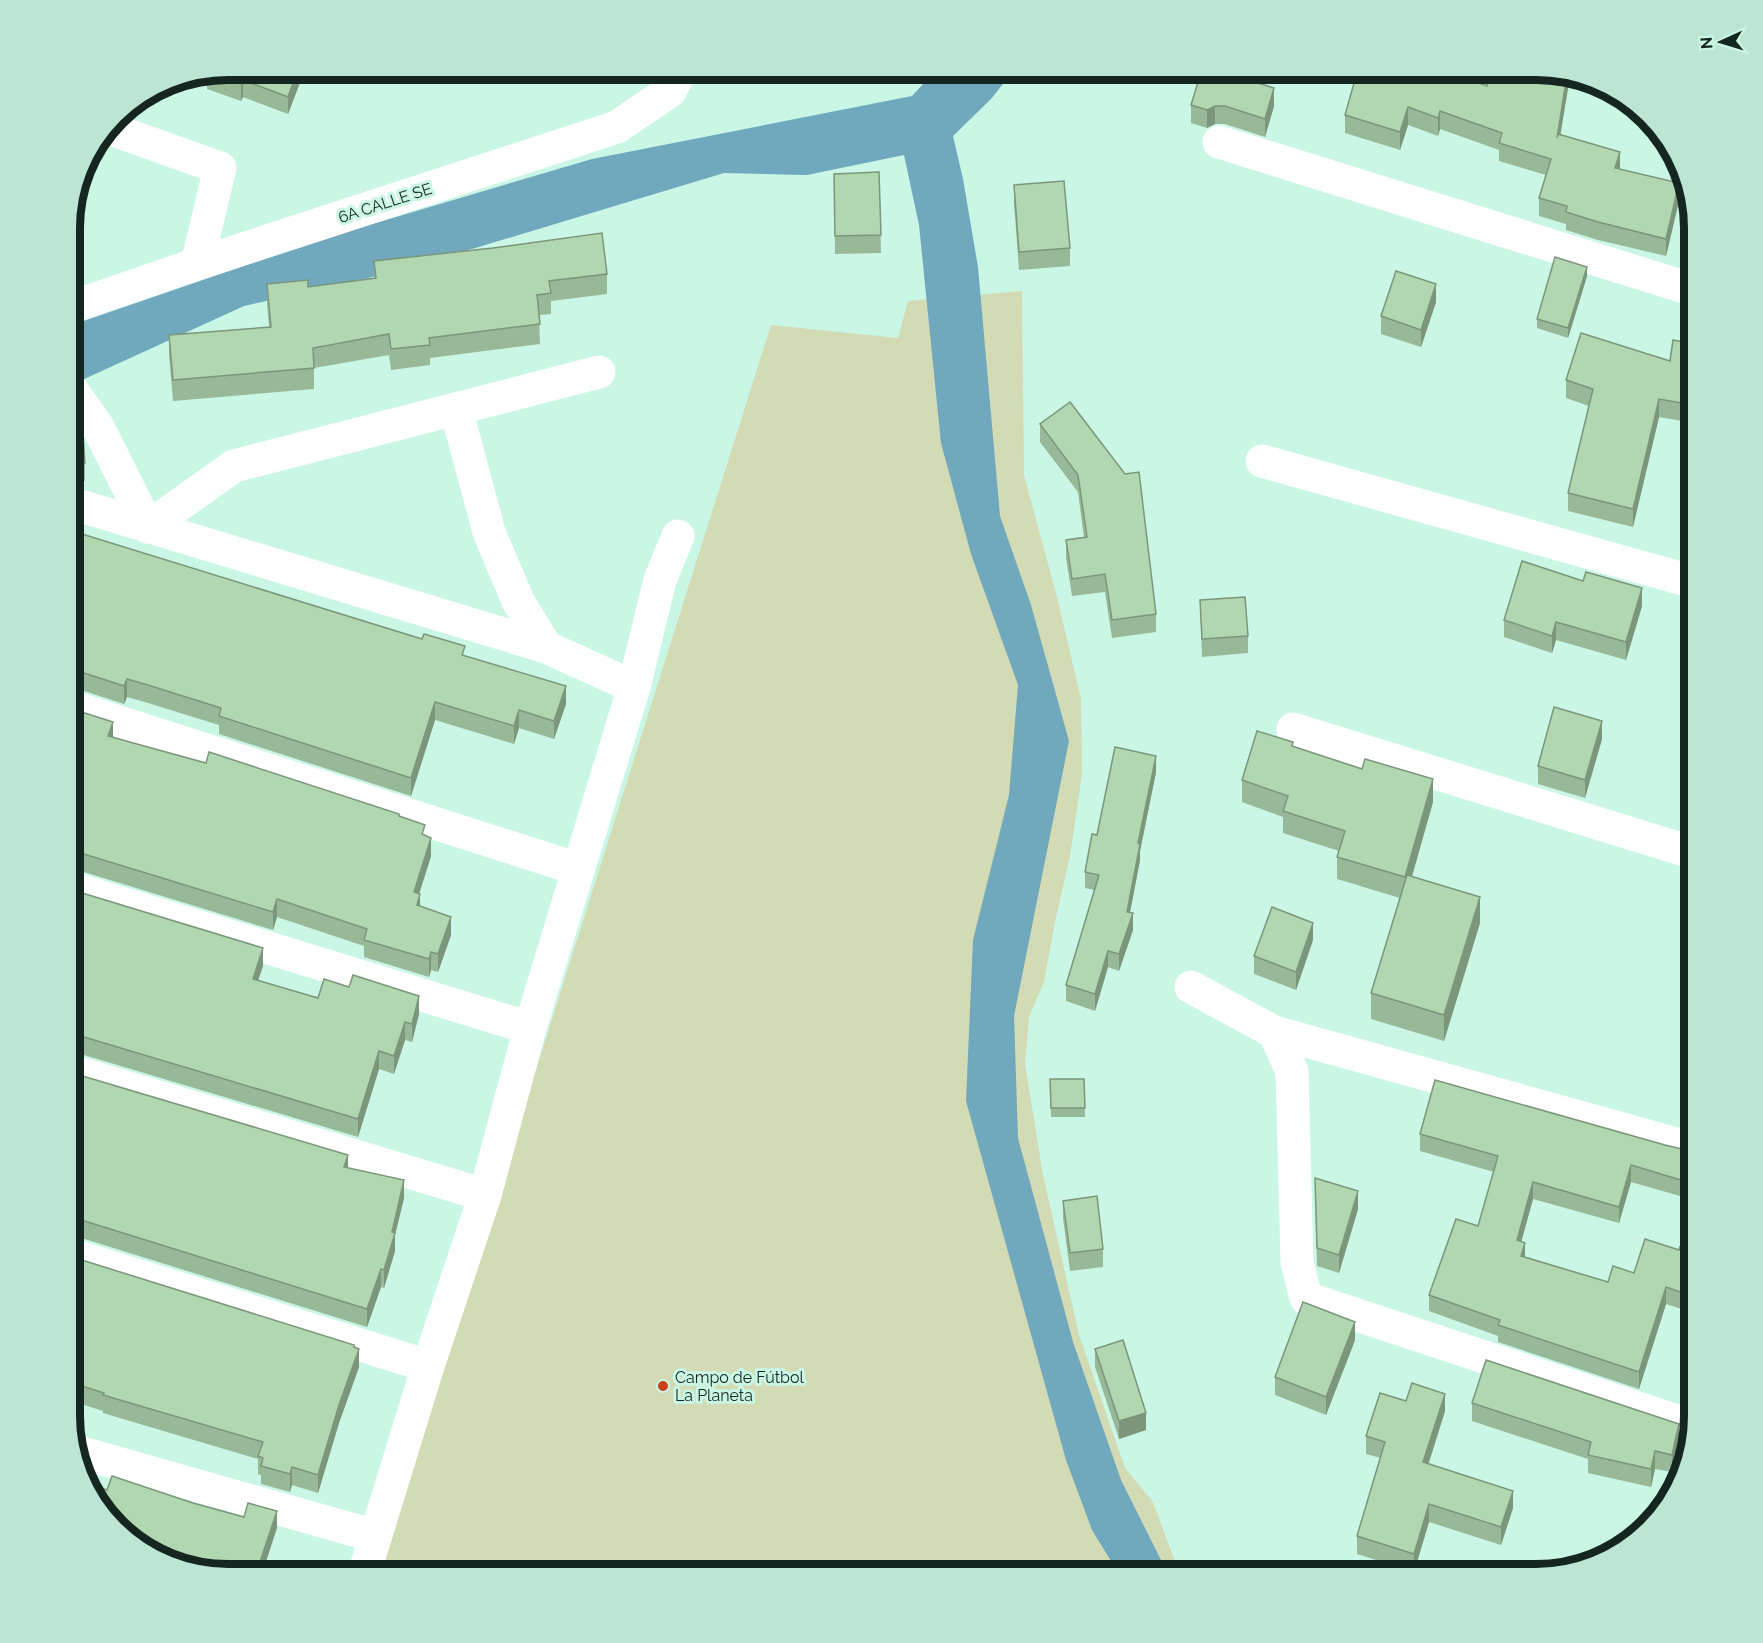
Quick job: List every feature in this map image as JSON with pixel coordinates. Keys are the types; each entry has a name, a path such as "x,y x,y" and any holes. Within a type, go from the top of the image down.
{"street":[{"name":"6A CALLE SE","path":"80,304 617,127 670,91 675,80"},
{"path":"116,131 220,168 197,264"},
{"path":"1219,142 1683,287"},
{"path":"148,527 234,466 598,372"},
{"path":"80,400 98,427 148,527"},
{"path":"456,409 489,532 518,601 546,647"},
{"path":"1262,461 1683,579"},
{"path":"84,507 546,647 634,687"},
{"path":"367,1564 428,1366 485,1195 530,1028 634,687 660,580 678,537"},
{"path":"80,710 578,869"},
{"path":"1293,729 1684,850"},
{"path":"80,890 530,1028"},
{"path":"1191,987 1274,1032 1684,1146"},
{"path":"1274,1032 1293,1071 1297,1262 1306,1298 1683,1423"},
{"path":"80,1073 485,1195"},
{"path":"80,1257 428,1366"},
{"path":"85,1454 375,1536"}],"green space":[{"path":"1022,291 1024,475 1057,597 1081,699 1082,774 1070,856 1044,982 1029,1017 1025,1064 1043,1175 1079,1335 1125,1468 1153,1502 1177,1564 380,1564 771,325 898,338 908,301"}],"water":[{"path":"927,80 1006,80 991,99 953,136 978,267 1000,516 1031,605 1069,741 1014,1016 1018,1138 1073,1342 1121,1480 1163,1564 1113,1564 1092,1530 1066,1460 966,1101 973,940 1009,795 1018,685 971,554 941,443 919,225 904,155 807,175 724,173 399,271 244,306 80,381 80,322 325,238 592,159 912,96"}],"building":[{"path":"230,80 243,80 241,84"},
{"path":"243,80 294,80 288,97"},
{"path":"1199,80 1248,80 1274,88 1265,119 1225,106 1215,106 1207,110 1191,105"},
{"path":"1355,80 1471,80 1487,86 1488,80 1566,82 1557,138 1558,134 1620,152 1615,168 1677,182 1678,188 1666,239 1566,212 1567,206 1539,198 1551,159 1499,143 1502,133 1440,111 1438,118 1408,107 1400,132 1345,115"},
{"path":"879,172 881,235 835,236 834,174"},
{"path":"1064,181 1070,248 1019,252 1014,185"},
{"path":"602,233 607,274 549,281 551,293 537,295 540,324 429,338 430,345 391,349 389,334 313,348 314,368 173,380 169,335 271,327 267,284 308,280 308,287 376,278 374,261"},
{"path":"1555,257 1587,267 1568,328 1537,319"},
{"path":"1396,271 1436,284 1421,330 1381,316"},
{"path":"1581,333 1670,361 1673,340 1683,342 1683,403 1659,399 1633,509 1568,493 1593,389 1566,380"},
{"path":"1070,402 1125,474 1139,472 1156,614 1112,620 1105,574 1072,579 1066,540 1087,537 1078,475 1040,424"},
{"path":"80,416 82,419 85,463 80,463"},
{"path":"80,533 422,639 424,634 465,646 462,655 566,686 554,721 519,710 514,726 435,702 411,778 219,716 221,708 127,679 124,686 80,672"},
{"path":"1522,561 1583,581 1586,572 1642,588 1626,642 1556,622 1552,636 1504,620"},
{"path":"1245,597 1248,636 1202,639 1200,600"},
{"path":"1554,707 1602,721 1585,780 1538,766"},
{"path":"80,712 113,722 108,736 206,763 209,752 399,814 399,816 425,825 422,834 431,838 414,892 420,894 417,905 451,917 438,954 431,952 429,959 364,940 367,929 277,899 273,912 80,853"},
{"path":"1257,731 1293,742 1292,746 1362,769 1365,759 1433,779 1405,877 1337,857 1345,831 1283,811 1288,796 1242,780"},
{"path":"1115,747 1156,756 1127,912 1133,913 1119,954 1108,951 1095,994 1066,985 1099,875 1085,872 1092,834 1097,835"},
{"path":"1407,875 1480,897 1444,1015 1371,993"},
{"path":"80,892 263,948 253,979 318,998 324,979 349,987 353,975 419,996 412,1024 405,1022 394,1056 379,1051 358,1119 80,1036"},
{"path":"1272,907 1313,923 1296,972 1254,956"},
{"path":"80,1075 348,1155 344,1167 404,1180 392,1232 395,1233 384,1270 381,1269 367,1309 80,1220"},
{"path":"1050,1079 1084,1079 1085,1108 1051,1108"},
{"path":"1435,1080 1684,1150 1684,1181 1631,1165 1619,1207 1533,1182 1517,1240 1525,1243 1521,1256 1608,1282 1613,1266 1634,1273 1645,1239 1679,1250 1684,1235 1684,1293 1666,1287 1639,1372 1498,1325 1500,1320 1429,1295 1456,1219 1478,1226 1498,1156 1420,1134"},
{"path":"1315,1178 1358,1191 1339,1255 1317,1248"},
{"path":"1097,1196 1103,1249 1070,1253 1063,1201"},
{"path":"80,1259 354,1345 359,1349 318,1475 292,1467 290,1474 261,1466 263,1458 258,1456 263,1442 103,1395 104,1393 80,1385"},
{"path":"1303,1302 1355,1322 1326,1397 1275,1377"},
{"path":"1123,1340 1146,1413 1119,1421 1095,1349"},
{"path":"1486,1360 1679,1424 1672,1455 1655,1451 1651,1469 1588,1455 1591,1442 1472,1403"},
{"path":"1412,1383 1445,1394 1423,1462 1513,1491 1501,1527 1429,1504 1414,1554 1357,1536 1385,1442 1366,1436 1380,1393 1406,1401"},
{"path":"112,1476 244,1517 248,1503 277,1511 259,1564 199,1561 162,1548 138,1533 116,1513 98,1487 107,1490"}],"place":[{"name":"Campo de Fútbol La Planeta","path":"663,1386"}]}
